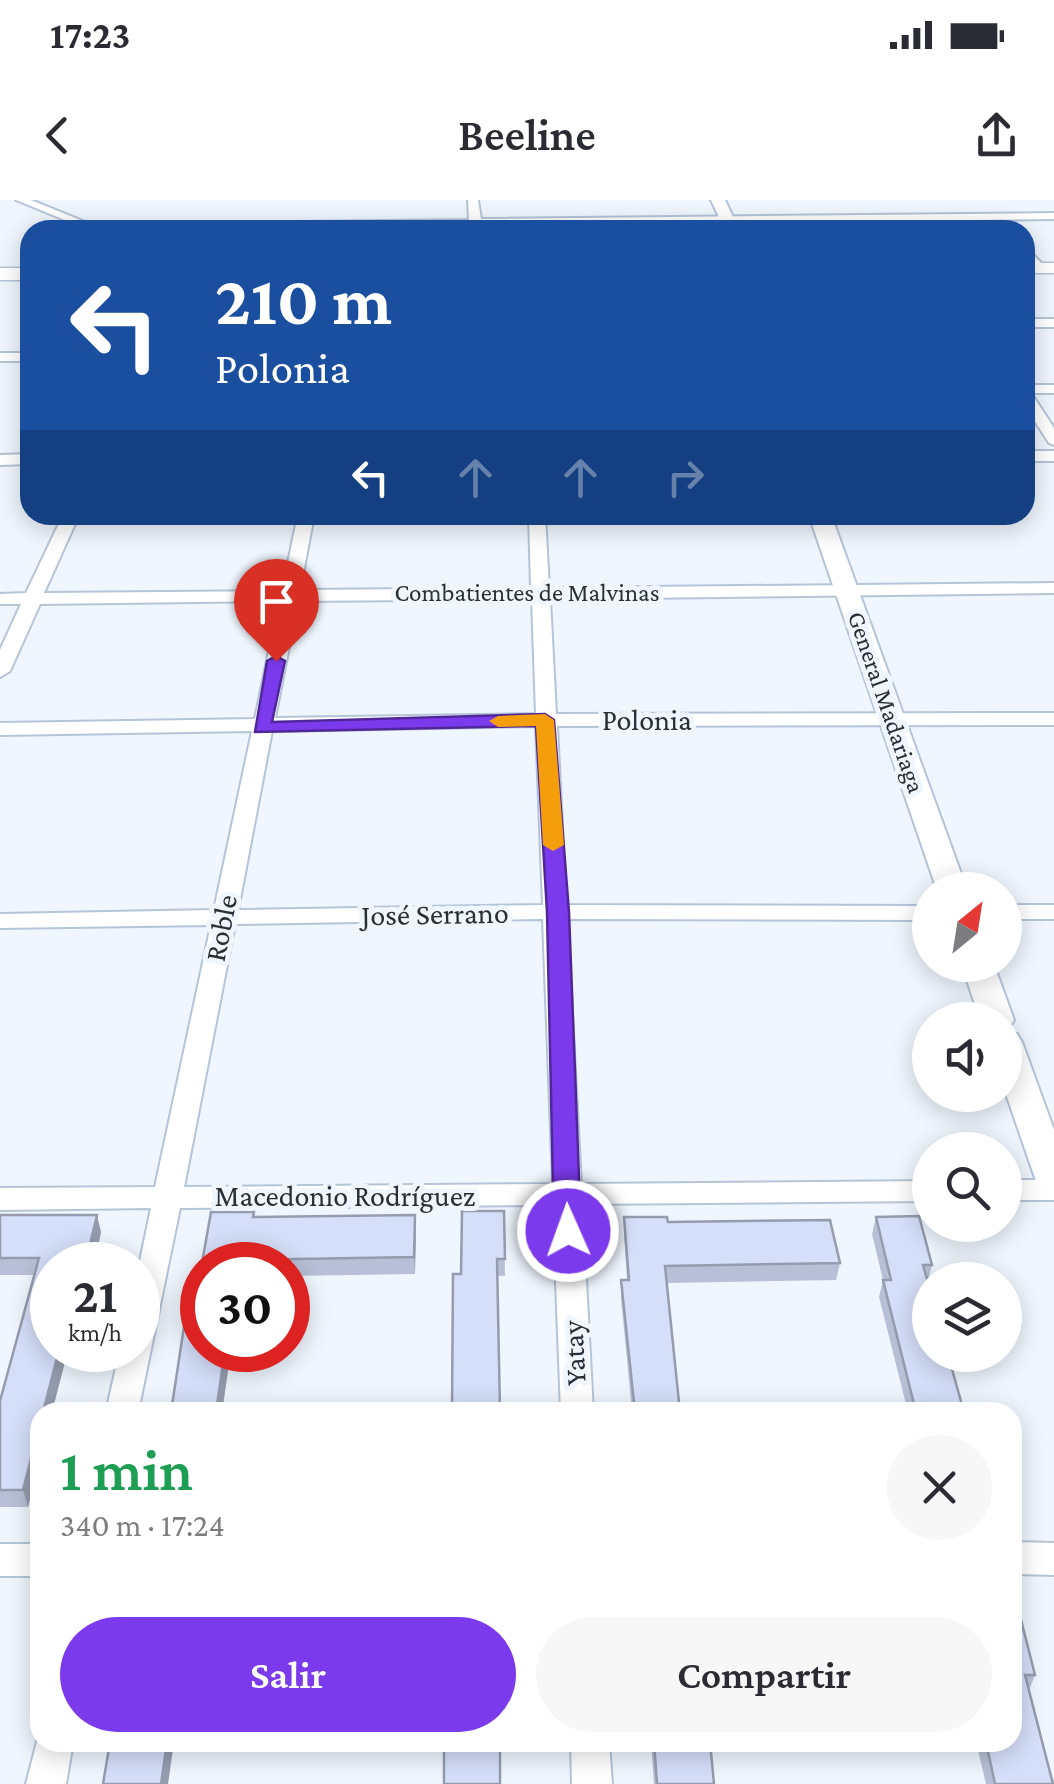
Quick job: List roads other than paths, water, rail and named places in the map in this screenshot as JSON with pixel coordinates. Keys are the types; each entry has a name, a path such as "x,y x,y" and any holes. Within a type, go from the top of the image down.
{"street":[{"path":"21,200 72,220"},
{"path":"984,200 1001,220"},
{"path":"883,220 1054,216"},
{"path":"1035,409 1054,440"},
{"path":"0,671 67,525"},
{"name":"Roble","path":"159,1242 304,525"},
{"name":"Yatay","path":"538,525 558,912 576,1402"},
{"name":"General Madariaga","path":"824,525 946,872"},
{"name":"Combatientes de Malvinas","path":"0,599 1054,588"},
{"name":"Polonia","path":"0,729 262,728 545,720 1054,719"},
{"name":"José Serrano","path":"0,921 558,912 912,912"},
{"path":"1022,912 1054,912"},
{"path":"1022,1090 1054,1181"},
{"path":"1022,1190 1054,1190"},
{"name":"Macedonio Rodríguez","path":"0,1199 912,1191"},
{"path":"124,1402 131,1372"},
{"path":"1022,1558 1054,1559"},
{"path":"0,1560 30,1560"},
{"path":"46,1784 52,1752"},
{"path":"590,1752 592,1784"}]}
